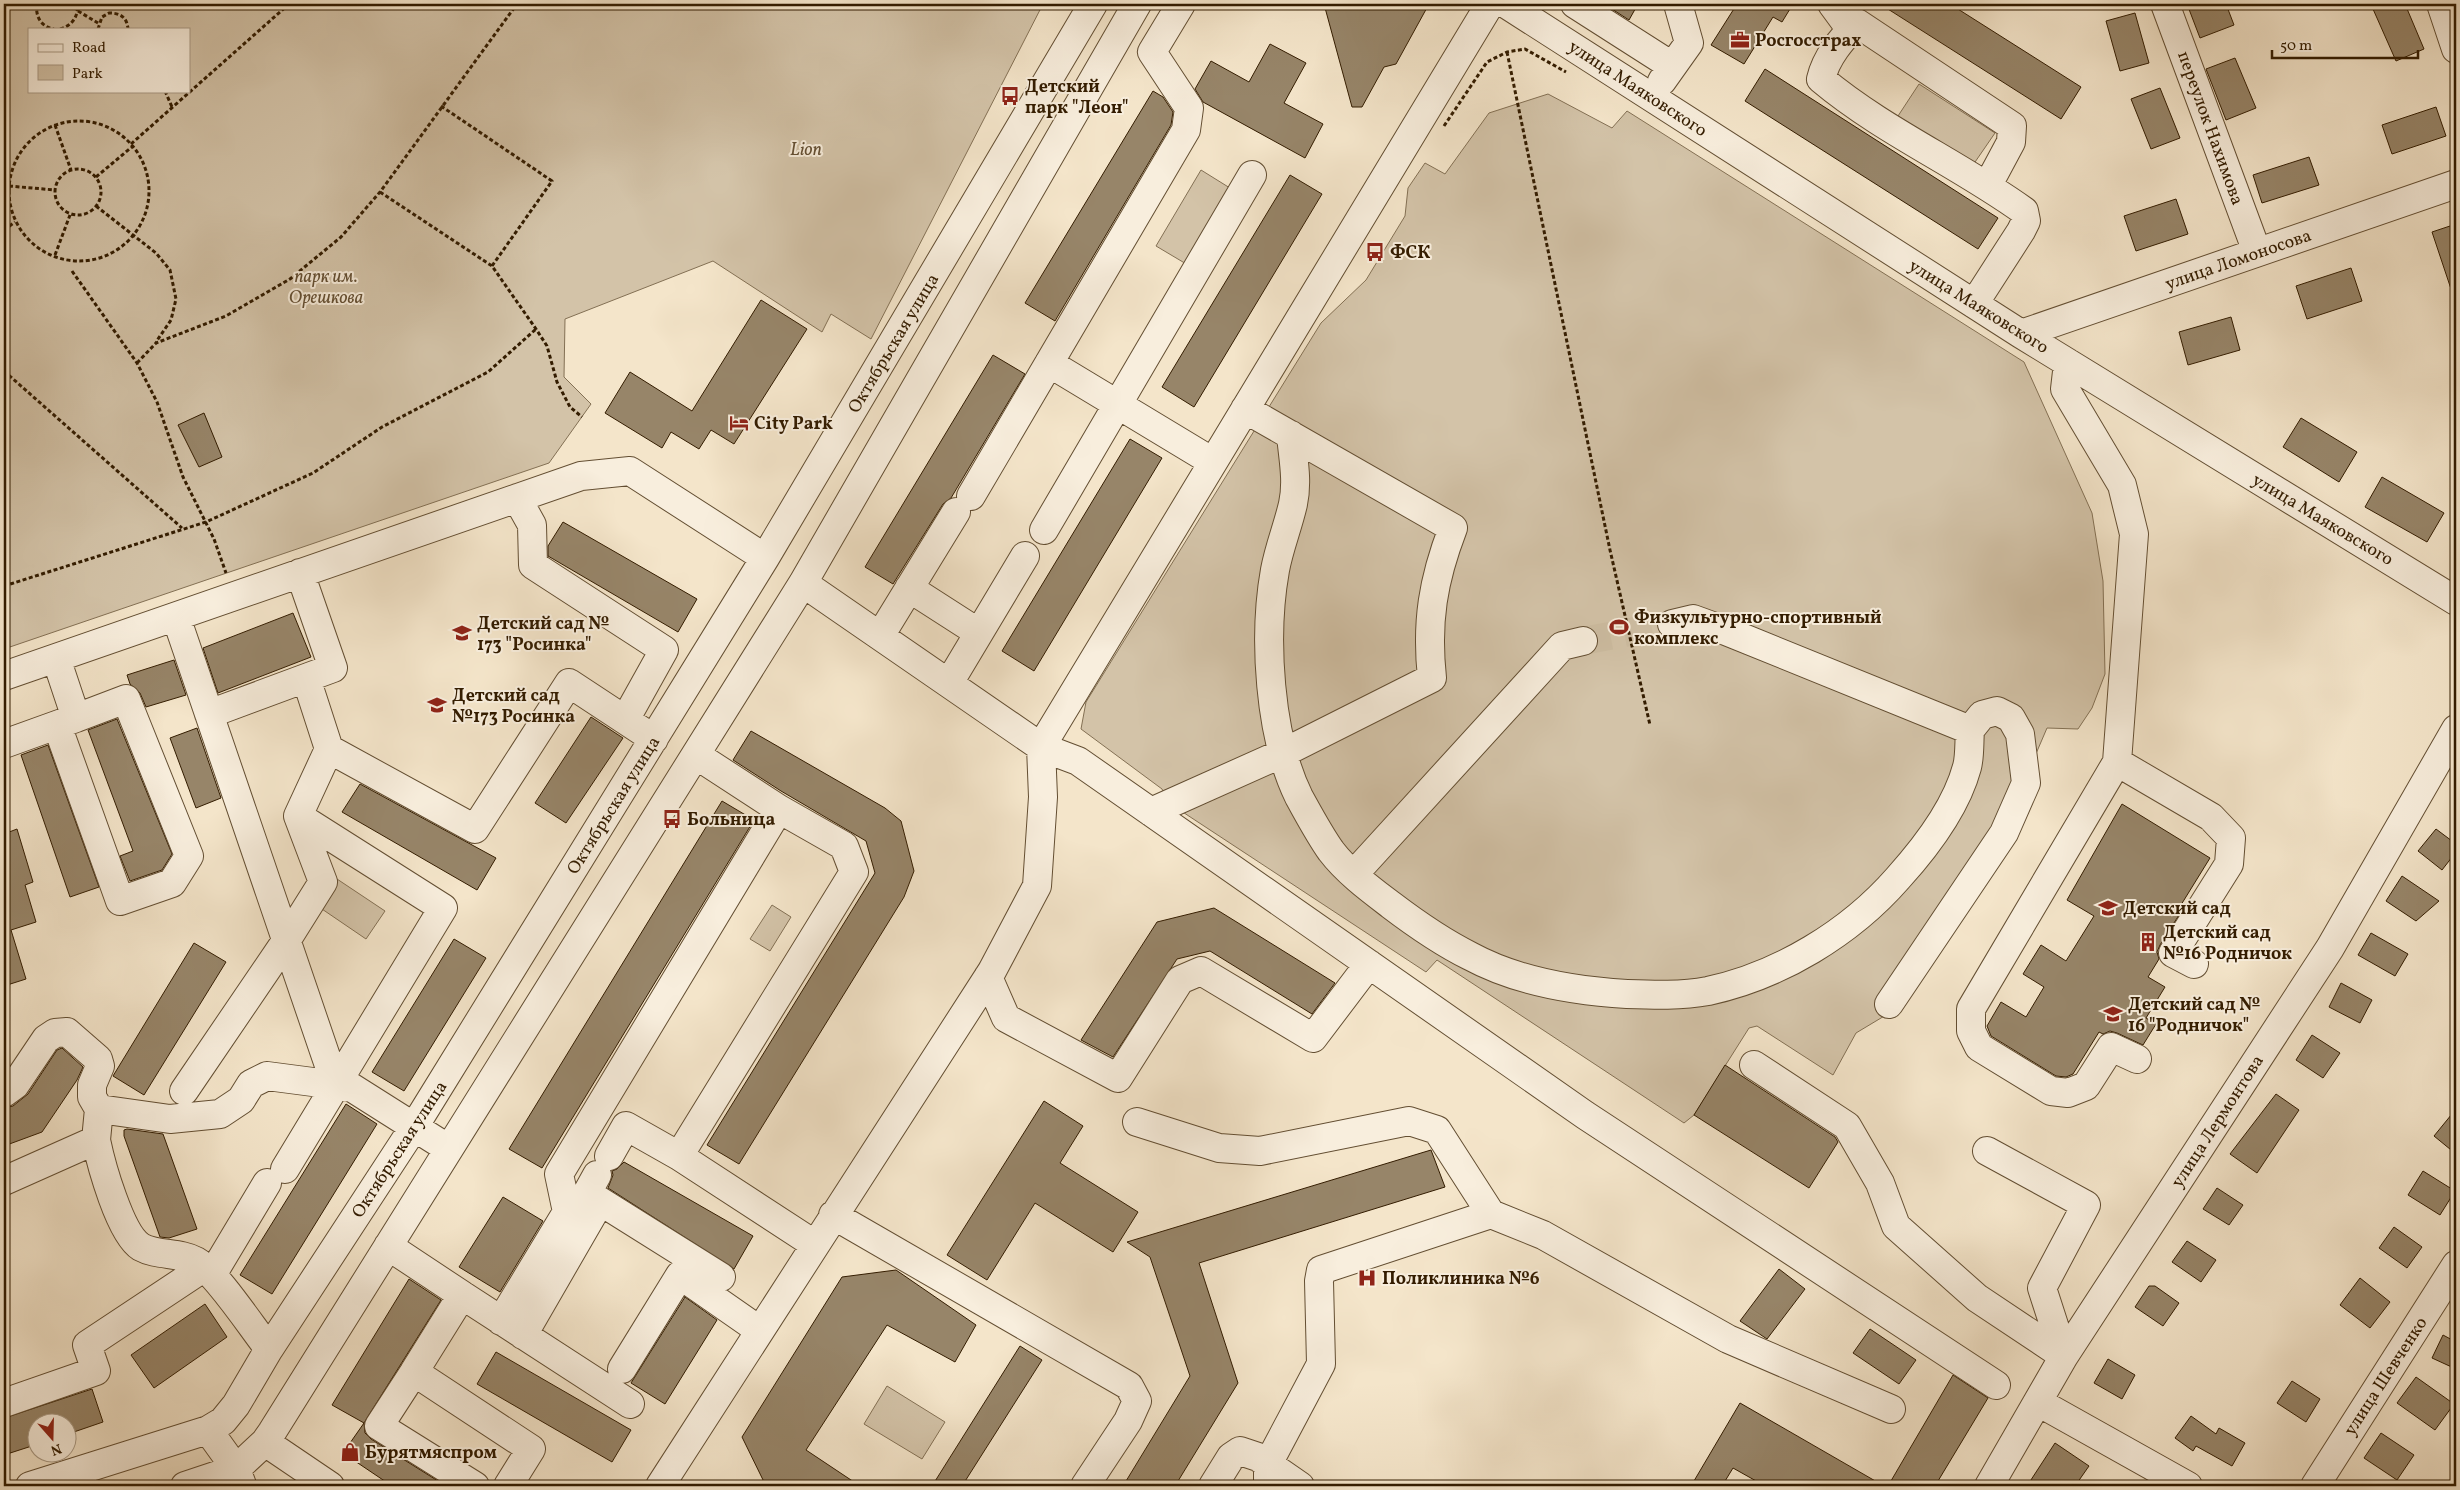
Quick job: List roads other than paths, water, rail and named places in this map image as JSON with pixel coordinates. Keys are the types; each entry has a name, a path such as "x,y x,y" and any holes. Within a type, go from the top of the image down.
{"street":[{"name":"Октябрьская улица","path":"30,1486 208,1430 223,1421 236,1405 269,1350 414,1127 766,558 1093,4"},
{"path":"185,1486 240,1478 265,1442 803,583 1137,4"},
{"path":"1152,52 1181,4"},
{"path":"660,1486 814,1244 988,977 1037,886 1043,797 1041,747 1490,4"},
{"name":"улица Маяковского","path":"1506,4 2021,334 2456,601"},
{"path":"1575,4 1672,66"},
{"path":"1650,96 1689,43 1678,4"},
{"path":"1832,4 1851,30"},
{"name":"переулок Нахимова","path":"2165,4 2257,252"},
{"path":"2441,4 2456,49"},
{"path":"1974,304 2026,221 2024,211 1988,186 1915,143 1821,79 1823,70 1840,41 1857,23 2012,126 2012,142 1988,186"},
{"path":"880,636 964,504 1186,130 1189,108 1152,52 1116,39"},
{"path":"1044,530 1252,175"},
{"name":"улица Ломоносова","path":"2021,334 2456,184"},
{"path":"985,187 1018,209"},
{"path":"1049,363 1213,462"},
{"path":"2068,363 2064,389 2122,485 2134,534 2117,762 1971,1009 1971,1031 1979,1047 2051,1091 2068,1093 2086,1086 2111,1047 2137,1059"},
{"path":"1151,812 1283,753 1432,678 1430,618 1435,578 1453,528 1245,409"},
{"path":"1291,435 1295,478 1294,501 1275,570 1270,621 1274,714 1283,753 1298,795 1333,852 1369,888 1439,939 1473,958 1523,976 1606,992 1666,996 1706,991 1747,980 1782,965 1827,940 1888,889 1916,858 1938,826 1958,789 1968,765 1970,730 1982,716 1997,711 2011,718 2020,734 2026,783 2004,833 1889,1004"},
{"path":"4,676 581,476 630,470 766,558"},
{"path":"517,498 532,525 533,565 664,650 625,720"},
{"path":"949,683 1025,556"},
{"path":"209,714 333,668 300,574"},
{"path":"803,583 1041,747 1078,761 1585,1114 1996,1385"},
{"path":"909,588 979,633"},
{"path":"176,616 336,1086"},
{"path":"1672,624 1693,619 1970,730"},
{"path":"1354,874 1562,646 1583,641"},
{"path":"4,744 66,721 126,699 189,856 172,883 120,901 66,721 56,658"},
{"path":"184,1091 286,941 323,882 298,816 329,749 306,678"},
{"path":"329,749 475,829 569,683 654,739"},
{"name":"улица Лермонтова","path":"1989,1486 2064,1356 2330,948 2456,729"},
{"path":"679,1156 854,872 844,846 779,809 696,755"},
{"path":"2117,762 2210,817 2231,838 2229,864 2173,953 2194,964"},
{"path":"512,1328 567,1212 559,1174 779,809"},
{"path":"4,1403 96,1371 87,1345 208,1271 276,1176 336,1086 443,908 298,816"},
{"path":"988,977 1006,1018 1118,1078 1180,980 1201,971 1313,1038 1369,964"},
{"path":"4,1093 15,1085 46,1039 55,1033 66,1032 98,1059 100,1066 92,1085 92,1098 99,1109 96,1140 102,1172 112,1192 122,1225 141,1246 196,1261 208,1271 269,1350"},
{"path":"1754,1065 1847,1126 1880,1183 1896,1226 1977,1298 2064,1356"},
{"path":"99,1109 170,1119 220,1114 241,1100 251,1084 267,1076 351,1087 449,1149"},
{"path":"1137,1122 1219,1148 1260,1151 1409,1121 1438,1130 1491,1214 1543,1235 1728,1339 1891,1409"},
{"path":"512,1328 594,1212 597,1175 626,1126 679,1156 814,1244"},
{"path":"4,1181 96,1140"},
{"path":"1987,1151 2086,1205 2042,1288 2064,1356"},
{"path":"597,1175 721,1277"},
{"path":"1268,1475 1321,1364 1319,1281 1322,1270 1491,1214"},
{"path":"833,1215 1130,1386 1137,1401 1128,1421 1085,1486"},
{"path":"388,1246 630,1404"},
{"name":"улица Шевченко","path":"2315,1486 2456,1265"},
{"path":"622,1369 680,1275 759,1330"},
{"path":"462,1295 379,1426 475,1486"},
{"path":"414,1372 531,1449 508,1486"},
{"path":"2038,1402 2188,1486"},
{"path":"208,1430 240,1478"},
{"path":"265,1442 330,1486"},
{"path":"1213,1486 1231,1457 1240,1451 1258,1457 1268,1475 1300,1486"}],"tunnel":[{"path":"1583,641 1672,624"}],"place":[{"name":"Росгосстрах","path":"1740,40"},
{"name":"Детский парк \"Леон\"","path":"1010,96"},
{"name":"ФСК","path":"1375,252"},
{"name":"City Park","path":"739,423"},
{"name":"Физкультурно-спортивный комплекс","path":"1619,627"},
{"name":"Детский сад № 173 \"Росинка\"","path":"462,633"},
{"name":"Детский сад №173 Росинка","path":"437,705"},
{"name":"Больница","path":"672,819"},
{"name":"Детский сад","path":"2108,908"},
{"name":"Детский сад №16 Родничок","path":"2148,942"},
{"name":"Детский сад № 16 \"Родничок\"","path":"2113,1014"},
{"name":"Поликлиника №6","path":"1367,1278"},
{"name":"Бурятмяспром","path":"350,1452"}],"park label":[{"name":"Lion","path":"806,149"},
{"name":"парк им. Орешкова","path":"326,286"}]}
